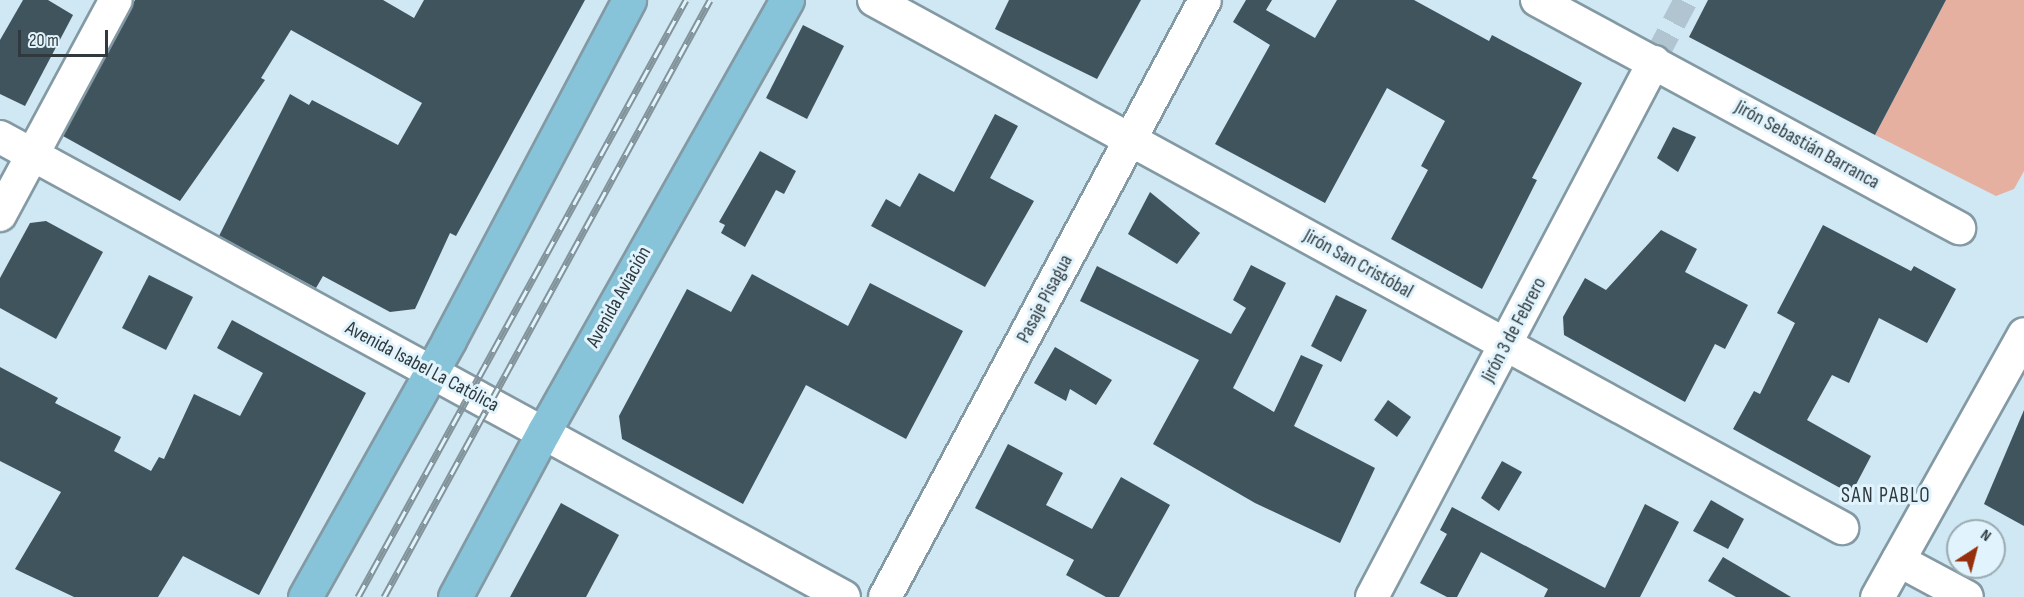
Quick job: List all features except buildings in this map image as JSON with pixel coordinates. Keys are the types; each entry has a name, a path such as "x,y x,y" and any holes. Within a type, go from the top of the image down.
{"main road":[{"path":"305,597 431,372 629,0"},
{"name":"Avenida Aviación","path":"455,597 544,431 787,0"}],"street":[{"path":"0,215 116,0"},
{"name":"Jirón San Cristóbal","path":"874,0 1842,528"},
{"name":"Pasaje Pisagua","path":"885,597 1205,0"},
{"name":"Jirón Sebastián Barranca","path":"1537,0 1959,228"},
{"name":"Jirón 3 de Febrero","path":"1372,597 1507,345 1654,62"},
{"name":"Avenida Isabel La Católica","path":"0,137 431,372 544,431 844,597"},
{"path":"1877,597 2024,334"},
{"path":"1898,560 1967,597"}],"shaded area":[{"path":"1946,0 2024,0 2024,171 2014,189 1996,196 1875,135"}],"tunnel":[{"path":"1657,55 1686,0"}],"railway":[{"path":"358,597 686,0"},
{"path":"384,597 710,0"}],"district":[{"name":"SAN PABLO","path":"1886,496"}]}
